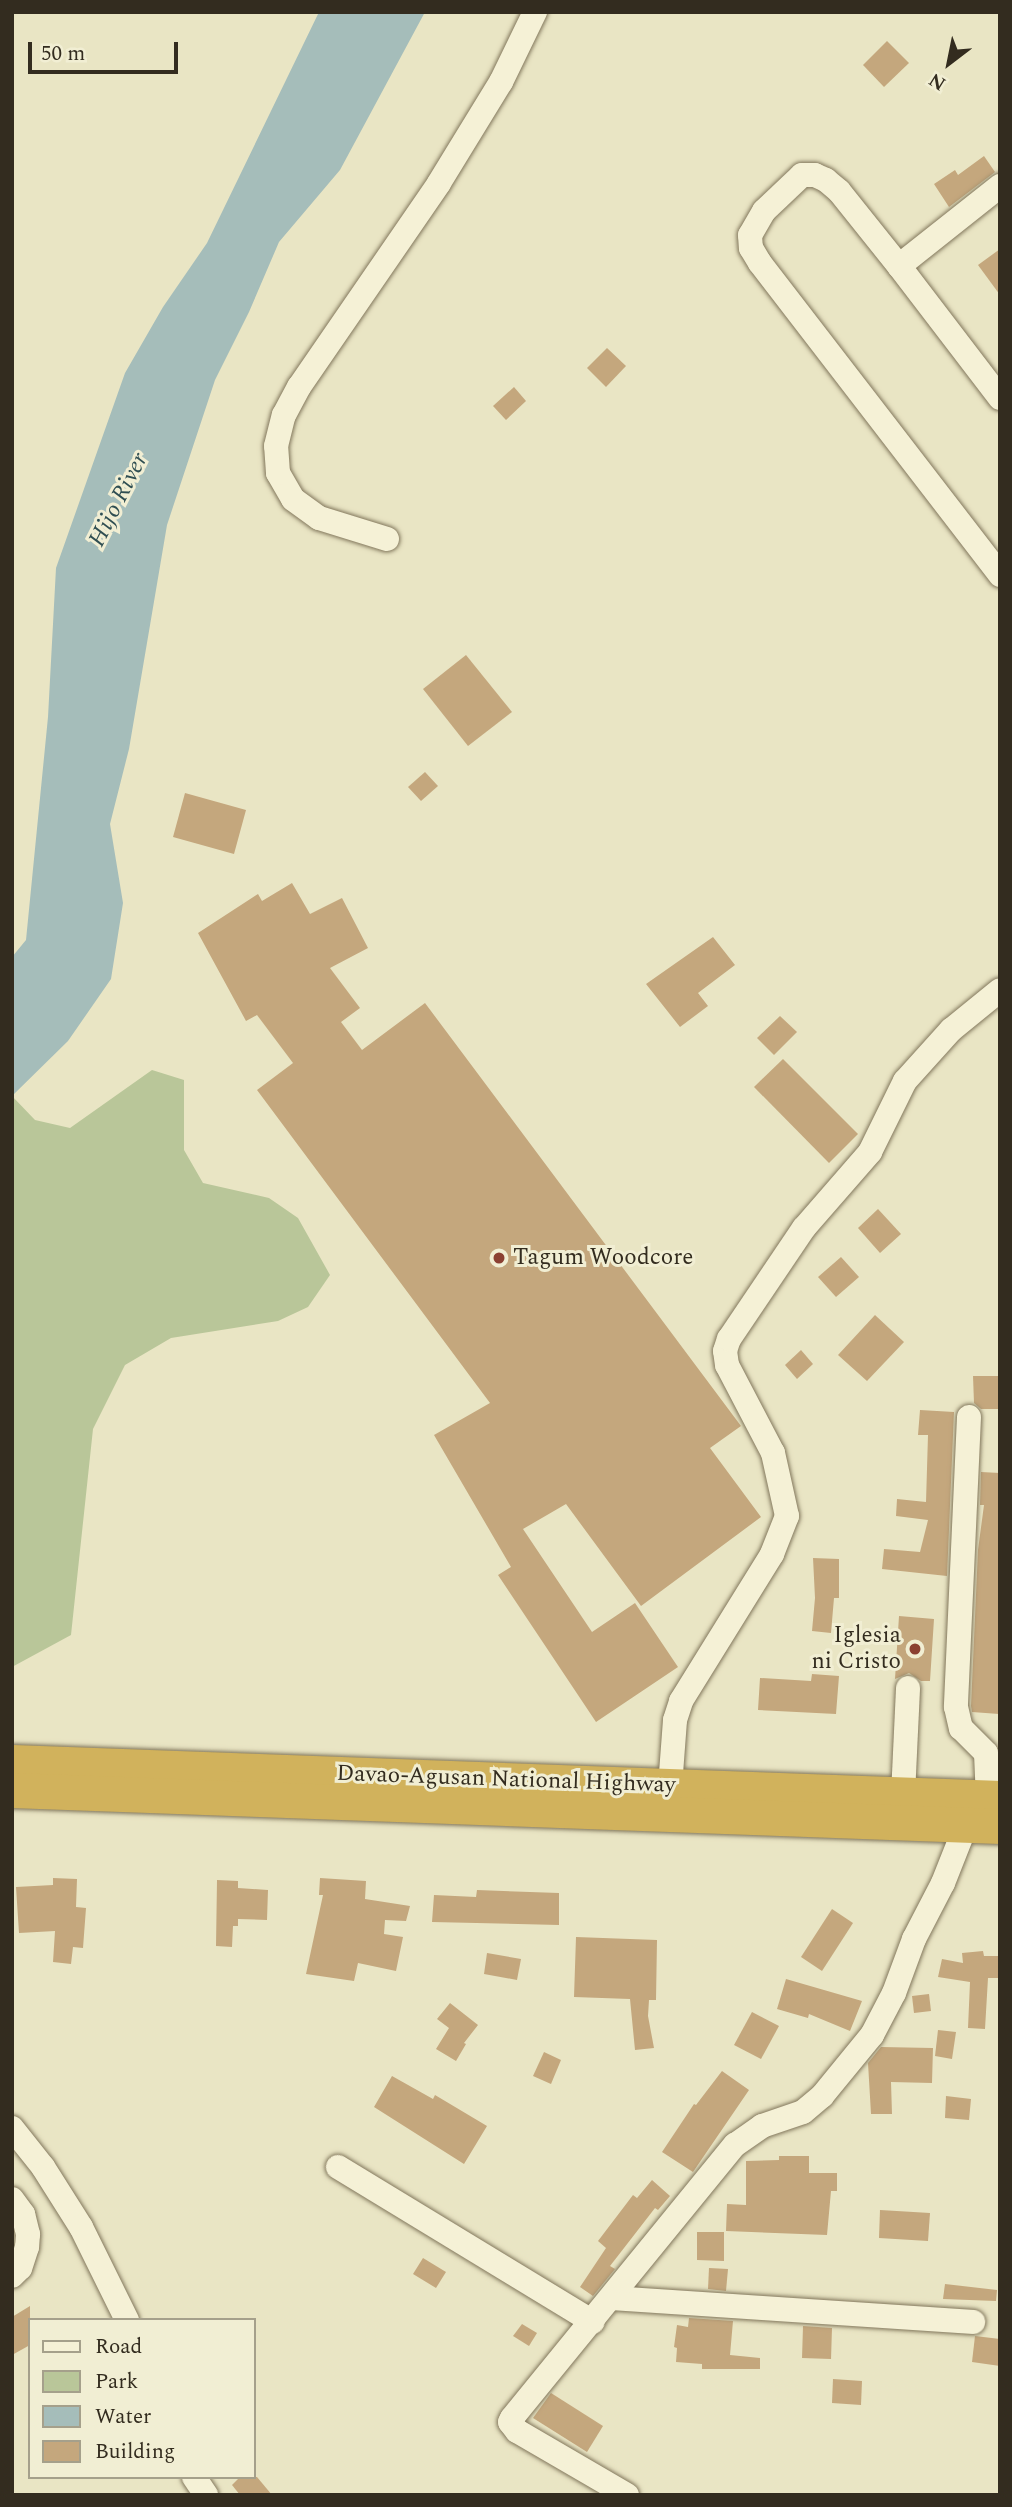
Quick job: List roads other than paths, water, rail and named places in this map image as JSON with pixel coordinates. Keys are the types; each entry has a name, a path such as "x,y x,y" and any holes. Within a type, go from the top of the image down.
{"highway":[{"name":"Davao-Agusan National Highway","path":"12,1762 669,1801 903,1795 988,1812"},
{"name":"Davao-Agusan National Highway","path":"12,1790 669,1801 988,1812"}],"street":[{"path":"387,539 319,518 292,499 278,473 276,446 284,415 299,387 439,183 501,82 535,12"},
{"path":"1000,398 839,191 815,175 802,175 764,211 750,235 751,248 760,262 1000,575"},
{"path":"899,266 1000,186"},
{"path":"669,1801 675,1720 681,1701 772,1554 788,1516 773,1453 727,1366 725,1351 729,1339 804,1228 870,1152 905,1081 951,1030 1000,990"},
{"path":"627,2495 517,2431 510,2422 735,2145 762,2126 803,2112 822,2096 872,2035 894,1993 914,1939 943,1883 988,1812 986,1753 961,1728 956,1707 968,1417"},
{"path":"903,1795 908,1688"},
{"path":"12,2128 43,2167 81,2227 126,2318"},
{"path":"338,2167 593,2322"},
{"path":"12,2199 23,2214 28,2234 20,2268 12,2277"},
{"path":"612,2298 973,2322"},
{"path":"195,2479 206,2495"}],"water":[{"name":"Hijo River","path":"319,12 425,12 340,170 279,242 249,312 215,380 167,525 129,749 110,824 123,903 111,979 68,1041 12,1096 12,957 26,940 48,717 56,568 125,373 163,307 207,243"}],"place":[{"name":"Tagum Woodcore","path":"499,1258"},
{"name":"Iglesia ni Cristo","path":"915,1649"}]}
